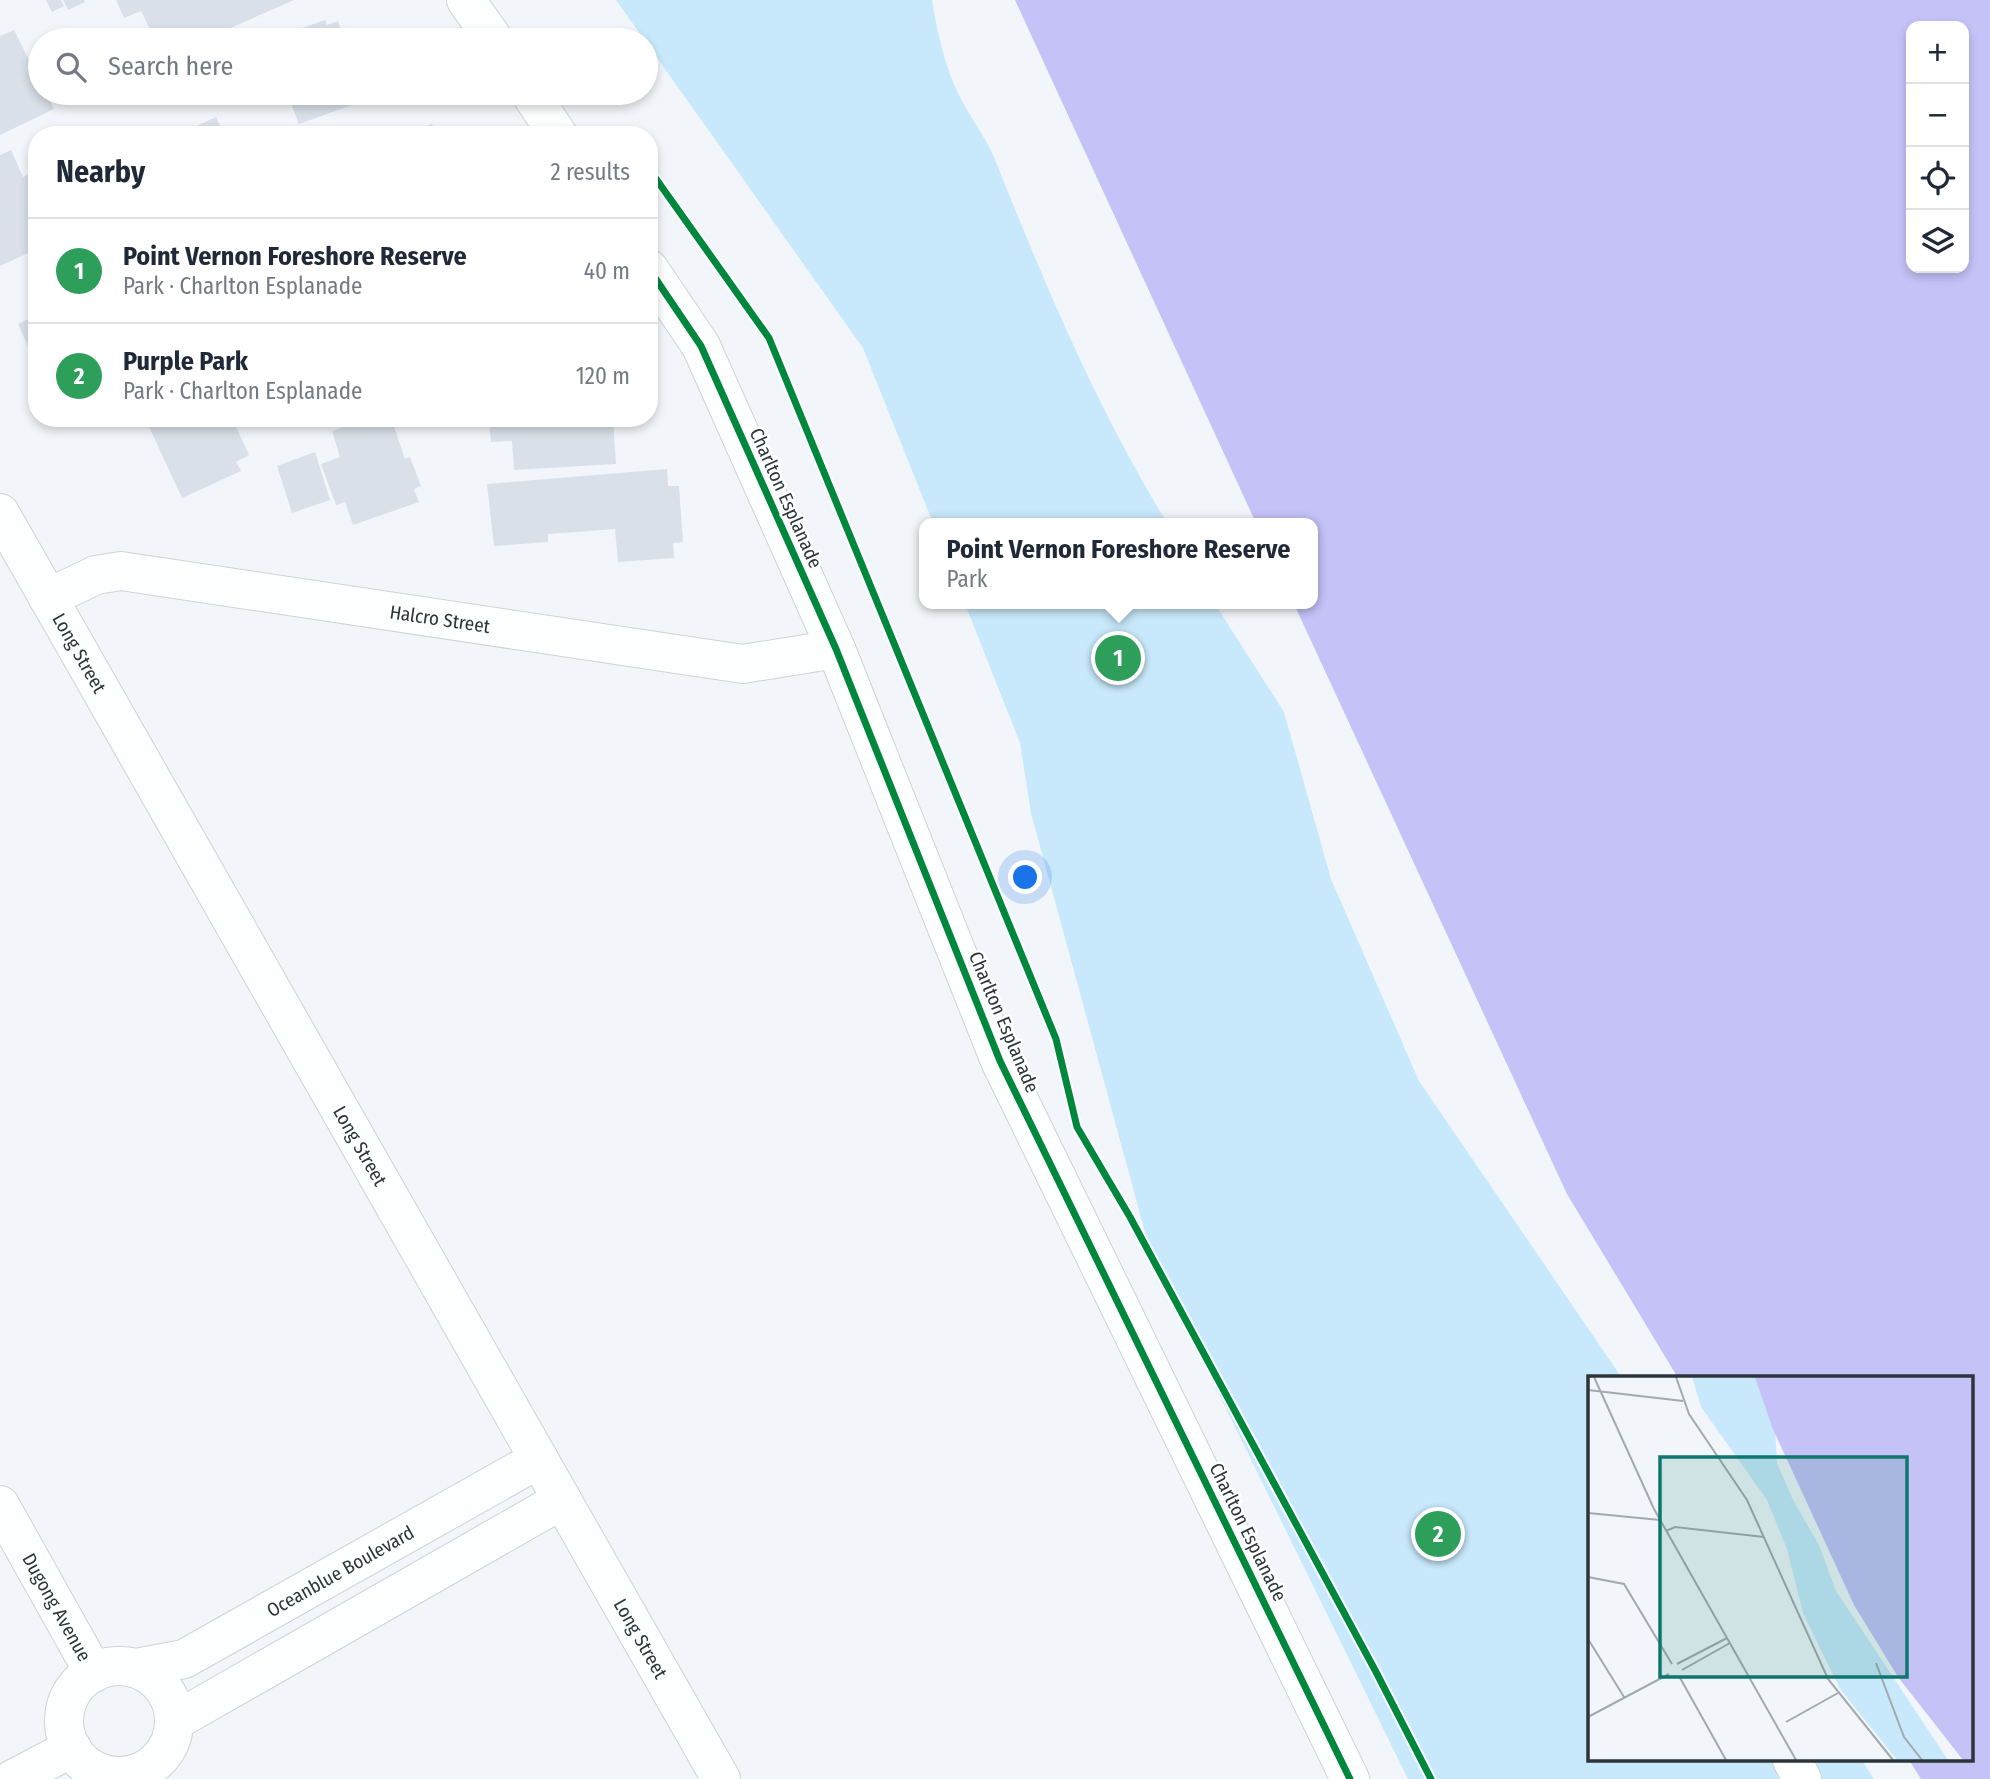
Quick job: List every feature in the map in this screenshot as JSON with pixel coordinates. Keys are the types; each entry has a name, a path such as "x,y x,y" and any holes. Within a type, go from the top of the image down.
{"street":[{"path":"466,0 486,28"},
{"path":"538,105 552,126"},
{"name":"Charlton Esplanade","path":"658,282 701,346 836,649 1000,1060 1350,1779"},
{"name":"Long Street","path":"0,513 721,1779"},
{"name":"Halcro Street","path":"48,598 96,575 121,571 743,664 836,649"},
{"name":"Oceanblue Boulevard","path":"136,1668 184,1659 539,1459"},
{"path":"175,1721 562,1500"},
{"name":"Dugong Avenue","path":"0,1505 94,1673"},
{"path":"118,1666 136,1668 151,1676 164,1688 172,1703 175,1721 173,1737 156,1772 121,1776 103,1774 88,1767 72,1748 64,1722 66,1705 74,1690 94,1673 118,1666"},
{"path":"13,1779 72,1748"},
{"path":"1793,1762 1802,1779"}],"shaded area":[{"path":"616,0 932,0 943,52 956,89 994,157 1052,298 1094,388 1164,518 931,518 863,348 658,59 658,28 636,28"},
{"path":"967,609 1218,609 1284,712 1331,879 1419,1081 1621,1376 1588,1376 1588,1762 1863,1762 1874,1779 1408,1779 1152,1258 1031,813 1020,743"}],"water":[{"path":"1015,0 1990,0 1990,1779 1921,1779 1910,1762 1972,1762 1972,1376 1677,1376 1567,1194 1296,609 1318,609 1318,518 1254,518"}],"building":[{"path":"46,0 61,0 64,6 52,12"},
{"path":"63,0 84,0 85,2 68,10"},
{"path":"116,0 294,0 230,28 149,28 141,11 124,18"},
{"path":"325,20 327,25 338,21 341,28 303,28"},
{"path":"14,30 28,58 28,105 52,105 54,109 0,135 0,36"},
{"path":"292,105 352,105 299,124"},
{"path":"216,117 220,126 196,126"},
{"path":"11,150 23,177 28,174 28,253 0,266 0,155"},
{"path":"28,319 28,347 18,324"},
{"path":"149,427 236,427 249,455 236,462 241,471 182,498"},
{"path":"344,427 394,427 405,459 410,457 421,486 414,489 419,502 353,525 345,502 336,505 321,464 340,457 332,431"},
{"path":"490,427 614,427 616,464 514,470 512,441 491,442"},
{"path":"315,452 330,500 292,513 277,466"},
{"path":"667,469 668,486 679,486 683,542 673,543 674,558 618,562 615,529 548,534 548,542 494,546 487,484"}],"cycle path":[{"path":"658,182 769,338 1056,1039 1077,1127 1130,1217 1431,1779"},
{"path":"658,282 701,346 836,649 1000,1061 1350,1779"}],"place":[{"name":"Point Vernon Foreshore Reserve","path":"1118,658"},
{"name":"Purple Park","path":"1438,1534"}]}
